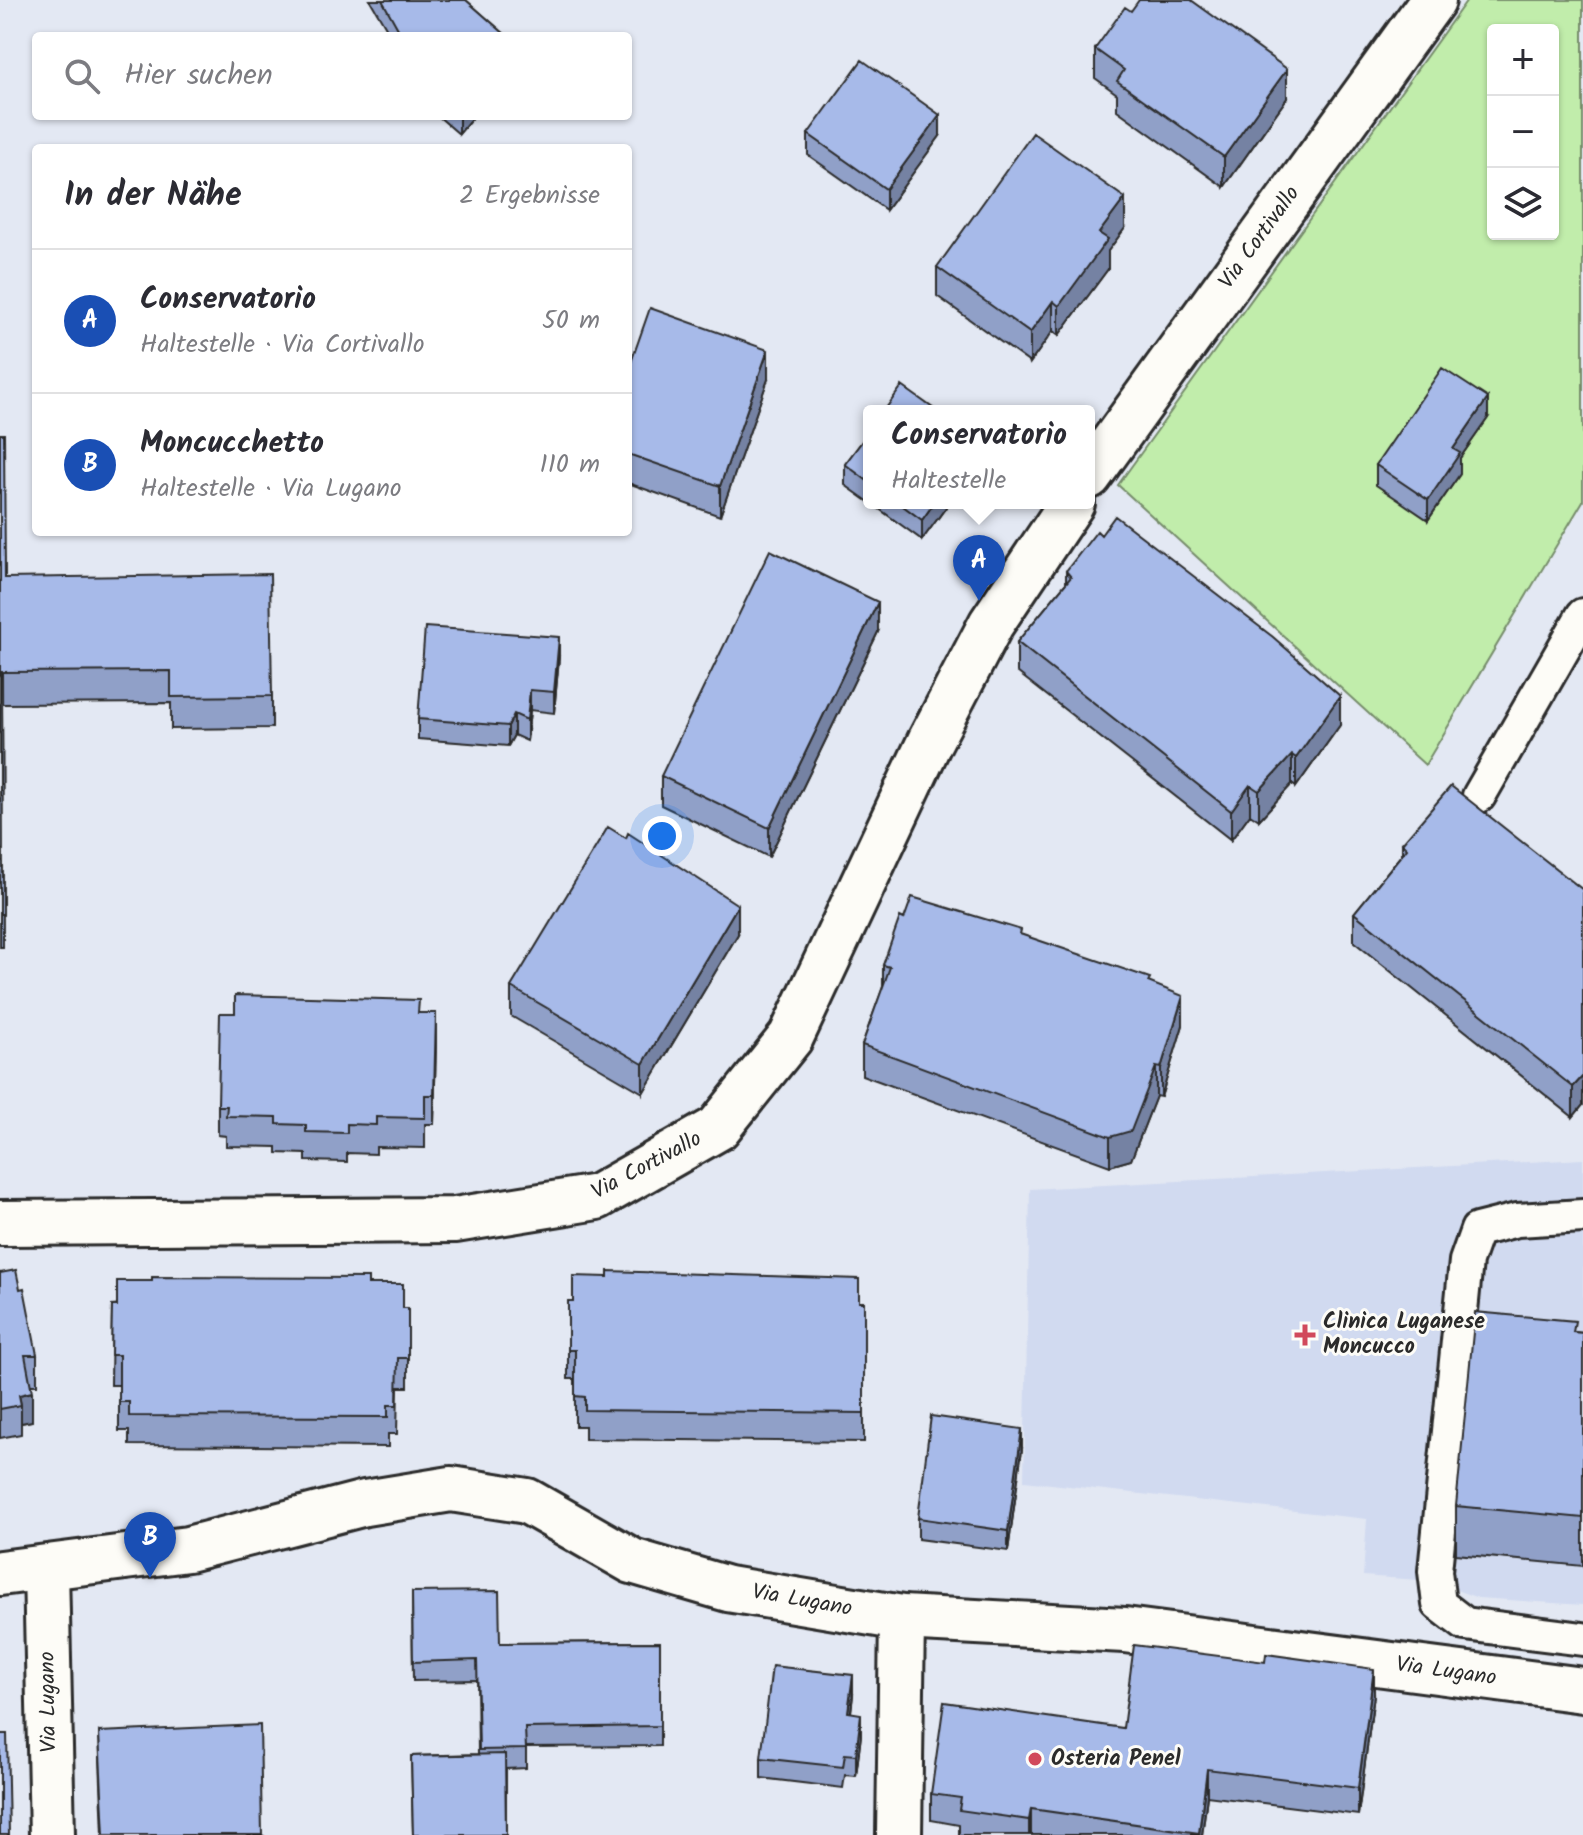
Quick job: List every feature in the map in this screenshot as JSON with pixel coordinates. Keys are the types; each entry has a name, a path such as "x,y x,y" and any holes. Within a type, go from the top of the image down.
{"street":[{"name":"Via Cortivallo","path":"1095,468 1433,0"},
{"name":"Via Cortivallo","path":"0,1223 455,1220 597,1197 718,1128 791,1037 950,702 991,624 1068,509"},
{"name":"Via Lugano","path":"0,1573 46,1570 188,1549 365,1503 451,1489 527,1501 632,1561 728,1589 902,1618 1125,1630 1583,1690"},
{"name":"Via Lugano","path":"46,1570 52,1835"},
{"path":"899,1835 902,1618"}],"lane":[{"path":"1479,796 1583,615"},
{"path":"1583,1216 1517,1220 1477,1230 1466,1261 1435,1571 1439,1604 1465,1624 1583,1639"}],"shaded area":[{"name":"Clinica Luganese Moncucco","path":"1583,1159 1583,1605 1478,1598 1432,1581 1363,1576 1367,1519 1024,1481 1030,1189"}],"green space":[{"path":"1467,0 1583,0 1583,501 1425,765 1118,485"}],"building":[{"path":"382,0 466,0 502,32 400,32"},
{"path":"1139,0 1191,0 1287,69 1224,157 1117,81 1124,70 1095,49 1125,7 1131,11"},
{"path":"862,60 940,115 886,189 808,134"},
{"path":"1033,133 1125,198 1099,233 1108,239 1059,306 1053,301 1030,333 937,267"},
{"path":"650,308 768,350 720,486 632,455 632,360"},
{"path":"1442,368 1488,398 1453,449 1460,453 1428,500 1376,465"},
{"path":"902,386 929,405 888,405"},
{"path":"0,434 4,434 5,578 270,574 272,696 171,697 171,671 2,672 3,914 0,914"},
{"path":"863,440 863,478 845,464"},
{"path":"907,509 930,509 922,520"},
{"path":"1115,516 1273,637 1340,696 1296,758 1292,755 1259,791 1250,785 1231,811 1017,642 1071,577 1066,571 1097,531 1101,535"},
{"path":"770,550 878,602 769,828 661,776"},
{"path":"425,627 559,637 554,692 530,690 527,720 514,714 508,726 418,719"},
{"path":"1451,786 1583,890 1583,1076 1573,1087 1354,913 1407,848 1402,843"},
{"path":"608,827 626,838 628,833 738,905 643,1064 511,987"},
{"path":"912,897 1021,930 1020,934 1150,978 1148,982 1183,996 1161,1068 1156,1067 1131,1131 1110,1137 862,1045 890,967 883,965 900,917 904,919"},
{"path":"235,995 419,1000 418,1013 436,1013 434,1095 425,1095 425,1118 376,1117 376,1125 347,1124 347,1133 306,1132 306,1125 277,1124 277,1117 226,1116 227,1106 218,1106 220,1013 235,1013"},
{"path":"16,1270 20,1289 24,1288 37,1355 25,1355 32,1392 19,1395 21,1405 0,1409 0,1273"},
{"path":"608,1271 859,1279 859,1302 864,1302 864,1413 585,1410 585,1397 575,1396 575,1350 568,1350 568,1301 573,1301 573,1276 608,1277"},
{"path":"152,1277 368,1278 368,1284 403,1284 403,1308 408,1308 408,1358 398,1358 397,1405 388,1405 388,1417 129,1416 129,1402 119,1402 119,1355 111,1355 112,1306 117,1306 117,1281 152,1281"},
{"path":"1475,1312 1575,1321 1573,1332 1583,1333 1583,1518 1456,1506"},
{"path":"931,1416 1022,1429 1008,1531 918,1518"},
{"path":"499,1591 500,1643 660,1642 660,1726 525,1728 526,1749 479,1750 477,1660 413,1662 412,1592"},
{"path":"1134,1645 1265,1662 1266,1654 1374,1669 1358,1788 1207,1769 1199,1833 1031,1809 1029,1820 959,1810 961,1798 931,1794 944,1702 1123,1728"},
{"path":"772,1666 853,1675 848,1712 861,1714 856,1755 845,1754 843,1767 761,1758"},
{"path":"260,1725 262,1835 104,1835 99,1732"},
{"path":"0,1734 7,1734 9,1835 0,1835"},
{"path":"505,1754 506,1835 413,1835 411,1756"}],"place":[{"name":"Conservatorio","path":"979,601"},
{"name":"Clinica Luganese Moncucco","path":"1305,1335"},
{"name":"Moncucchetto","path":"150,1578"},
{"name":"Osteria Penel","path":"1035,1759"}]}
